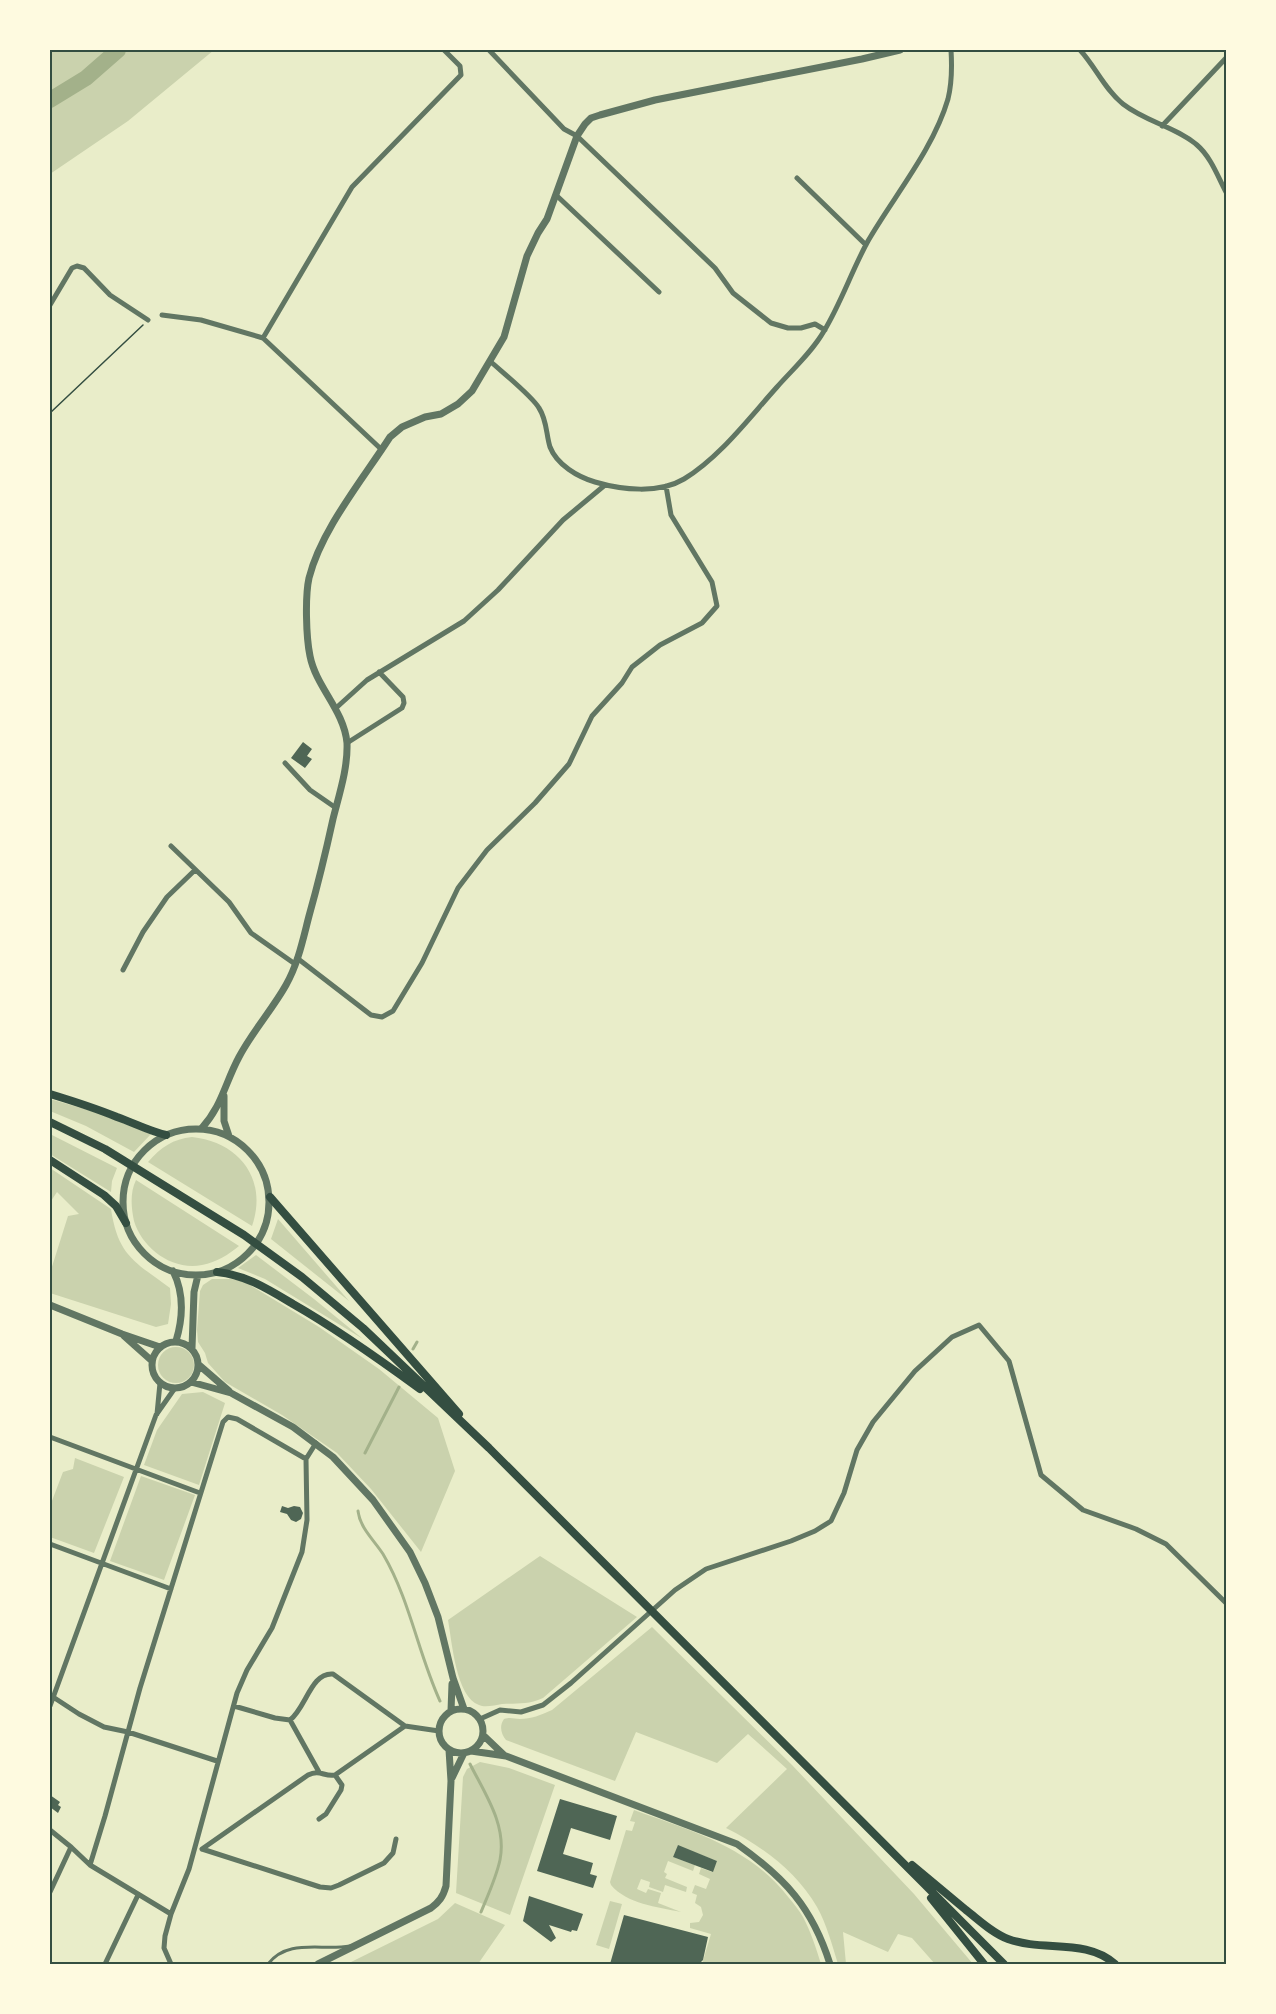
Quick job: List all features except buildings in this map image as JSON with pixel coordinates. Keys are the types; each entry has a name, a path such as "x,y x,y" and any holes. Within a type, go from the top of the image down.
{"main road":[{"path":"50,1094 76,1101 150,1131 166,1135"},
{"path":"50,1122 105,1149 263,1249 302,1277 363,1328 489,1448 1004,1965"},
{"path":"50,1160 104,1196 116,1206 126,1223"},
{"path":"270,1197 489,1448"},
{"path":"217,1272 252,1280 323,1321 446,1409"},
{"path":"875,1835 984,1965"},
{"path":"875,1835 988,1928 1006,1938 1035,1945 1080,1948 1096,1952 1108,1958 1115,1965"}],"street":[{"path":"263,338 352,187 461,75 460,66 444,50"},
{"path":"489,50 564,129 577,136 715,268 732,293 771,323 788,328 801,328 815,324 825,330"},
{"path":"201,1129 217,1109 239,1056 286,985 296,961 321,872 345,767 347,743 342,722 310,657 307,613 309,580 319,551 332,525 390,437 402,427 425,417 441,414 472,392 504,337 527,256 548,219 577,136 591,118 633,106 900,50"},
{"path":"490,361 538,406 544,418 550,446 555,457 584,479 605,485 635,489 666,486 682,480 698,469 727,442 825,330 866,245 939,123 948,98 952,72 951,50"},
{"path":"1081,50 1123,104 1197,145 1207,157 1227,192"},
{"path":"1162,126 1227,58"},
{"path":"797,178 866,245"},
{"path":"556,195 659,292"},
{"path":"50,305 72,268 77,266 84,268 110,295 148,320"},
{"path":"162,315 201,320 263,338 382,450"},
{"path":"336,708 360,685 379,672 464,621 498,590 563,520 605,485"},
{"path":"171,846 229,902 250,933 296,961 370,1016 381,1017 393,1011 422,963 458,888 487,850 535,803 569,764 592,716 622,683 632,667 660,645 702,623 717,606 712,582 671,514 666,486"},
{"path":"347,743 402,708 403,697 379,672"},
{"path":"285,763 310,790 336,808"},
{"path":"123,970 143,932 167,897 195,870"},
{"path":"224,1090 224,1121 229,1136"},
{"path":"201,1129 229,1136 242,1144 261,1168 270,1197 267,1221 252,1249 235,1264 217,1272 198,1275 173,1271 149,1258 139,1248 126,1223 123,1197 126,1182 136,1160 149,1146 166,1135 183,1130 201,1129"},
{"path":"173,1271 181,1286 180,1328 176,1341"},
{"path":"192,1348 194,1292 198,1275"},
{"path":"50,1305 160,1347 176,1341 182,1342 196,1353 198,1371 191,1382 181,1387 175,1388 160,1383 155,1377 152,1361 122,1334"},
{"path":"480,1719 500,1710 521,1712 543,1705 571,1683 675,1590 706,1569 791,1541 831,1521 844,1493 857,1450 873,1422 915,1371 952,1337 979,1325 1009,1361 1041,1475 1083,1510 1136,1529 1166,1544 1227,1603"},
{"path":"152,1361 160,1347"},
{"path":"199,1365 231,1393"},
{"path":"191,1382 231,1393 272,1414 316,1443 361,1486 410,1552 425,1583 438,1617 453,1678 464,1709"},
{"path":"50,1706 51,1695 156,1415 160,1383"},
{"path":"156,1415 175,1388"},
{"path":"90,1865 128,1732 223,1422 228,1417 237,1419 306,1459"},
{"path":"50,1437 200,1493"},
{"path":"171,1965 164,1948 171,1914 189,1869 234,1706 247,1670 272,1628 302,1552 307,1520 306,1459 316,1443"},
{"path":"50,1544 171,1589"},
{"path":"290,1720 302,1707 317,1680 327,1674 333,1674 405,1726 439,1731"},
{"path":"451,1711 453,1678"},
{"path":"51,1695 104,1727 128,1732 217,1761"},
{"path":"234,1706 290,1720"},
{"path":"451,1781 468,1752 479,1744 483,1735 480,1719 464,1709 451,1711 443,1718 439,1731 441,1743 449,1750 468,1752 506,1756 737,1844 763,1862 787,1885 809,1914 823,1942 830,1965"},
{"path":"290,1720 319,1772"},
{"path":"202,1849 308,1775 319,1772 330,1776 335,1775 405,1726"},
{"path":"483,1735 506,1756"},
{"path":"318,1965 439,1902 446,1886 451,1781 449,1750"},
{"path":"319,1819 326,1814 341,1790 342,1785 335,1775"},
{"path":"50,1830 90,1865 171,1914"},
{"path":"195,1847 320,1887 331,1888 384,1863 393,1852 396,1839"},
{"path":"50,1892 71,1847"},
{"path":"105,1965 138,1895"}],"lane":[{"path":"268,1965 283,1951 293,1948 333,1948 366,1941"}],"path":[{"path":"50,413 148,320"}],"green space":[{"path":"50,50 214,50 128,121 50,174"},
{"path":"50,1099 95,1112 151,1134 134,1152 86,1126 50,1111"},
{"path":"50,1134 117,1168 111,1192 50,1154"},
{"path":"192,1137 209,1140 224,1147 246,1166 253,1179 256,1193 256,1209 252,1226 148,1162 168,1145"},
{"path":"50,1168 111,1209 118,1238 124,1248 138,1264 170,1288 171,1304 168,1324 156,1327 50,1293 50,1273 68,1216 79,1214 57,1192 50,1200"},
{"path":"136,1180 239,1246 222,1258 202,1265 191,1266 169,1261 151,1248 138,1231 132,1210"},
{"path":"278,1219 349,1301 271,1239"},
{"path":"256,1255 363,1339 265,1279 238,1268"},
{"path":"212,1279 232,1279 245,1282 319,1327 379,1369 438,1418 455,1471 421,1552 371,1489 337,1453 282,1415 225,1382 208,1363 198,1342 197,1330 200,1291 203,1285"},
{"path":"176,1347 189,1352 194,1365 189,1378 176,1383 163,1378 158,1365 163,1352"},
{"path":"203,1392 225,1403 199,1485 144,1465 157,1430 182,1394"},
{"path":"75,1458 124,1477 94,1553 50,1537 50,1506 63,1472 73,1469"},
{"path":"141,1476 195,1495 164,1580 110,1561"},
{"path":"540,1556 637,1617 543,1698 532,1702 481,1706 471,1700 460,1680 448,1620"},
{"path":"652,1627 792,1765 914,1894 973,1964 935,1964 912,1938 898,1934 888,1952 843,1932 846,1964 838,1964 821,1914 809,1894 777,1861 753,1843 726,1828 787,1769 748,1734 717,1763 636,1732 615,1781 506,1740 501,1730 504,1719 528,1718 552,1710"},
{"path":"480,1762 509,1768 555,1785 510,1915 456,1893 463,1777 467,1769"},
{"path":"634,1810 719,1843 738,1853 774,1880 800,1912 811,1934 821,1964 702,1964 711,1934 690,1928 690,1923 699,1922 703,1915 701,1907 695,1903 697,1895 692,1893 695,1885 706,1889 710,1879 699,1874 701,1868 712,1872 717,1861 678,1846 673,1857 695,1865 693,1871 668,1861 664,1872 667,1874 665,1878 687,1887 686,1892 665,1885 663,1892 649,1887 650,1882 641,1879 637,1889 646,1893 648,1889 661,1893 658,1903 681,1912 643,1904 625,1897 610,1882 626,1830 632,1831 635,1822 630,1821"},
{"path":"610,1901 622,1904 609,1949 596,1945"},
{"path":"455,1903 505,1925 478,1964 347,1964 438,1919"}],"waterway":[{"path":"50,100 86,78 118,50"},
{"path":"413,1349 417,1342"},
{"path":"365,1453 399,1387"},
{"path":"358,1511 364,1528 383,1554 400,1590 440,1701"},
{"path":"470,1764 498,1822 501,1847 500,1860 481,1912"}]}
